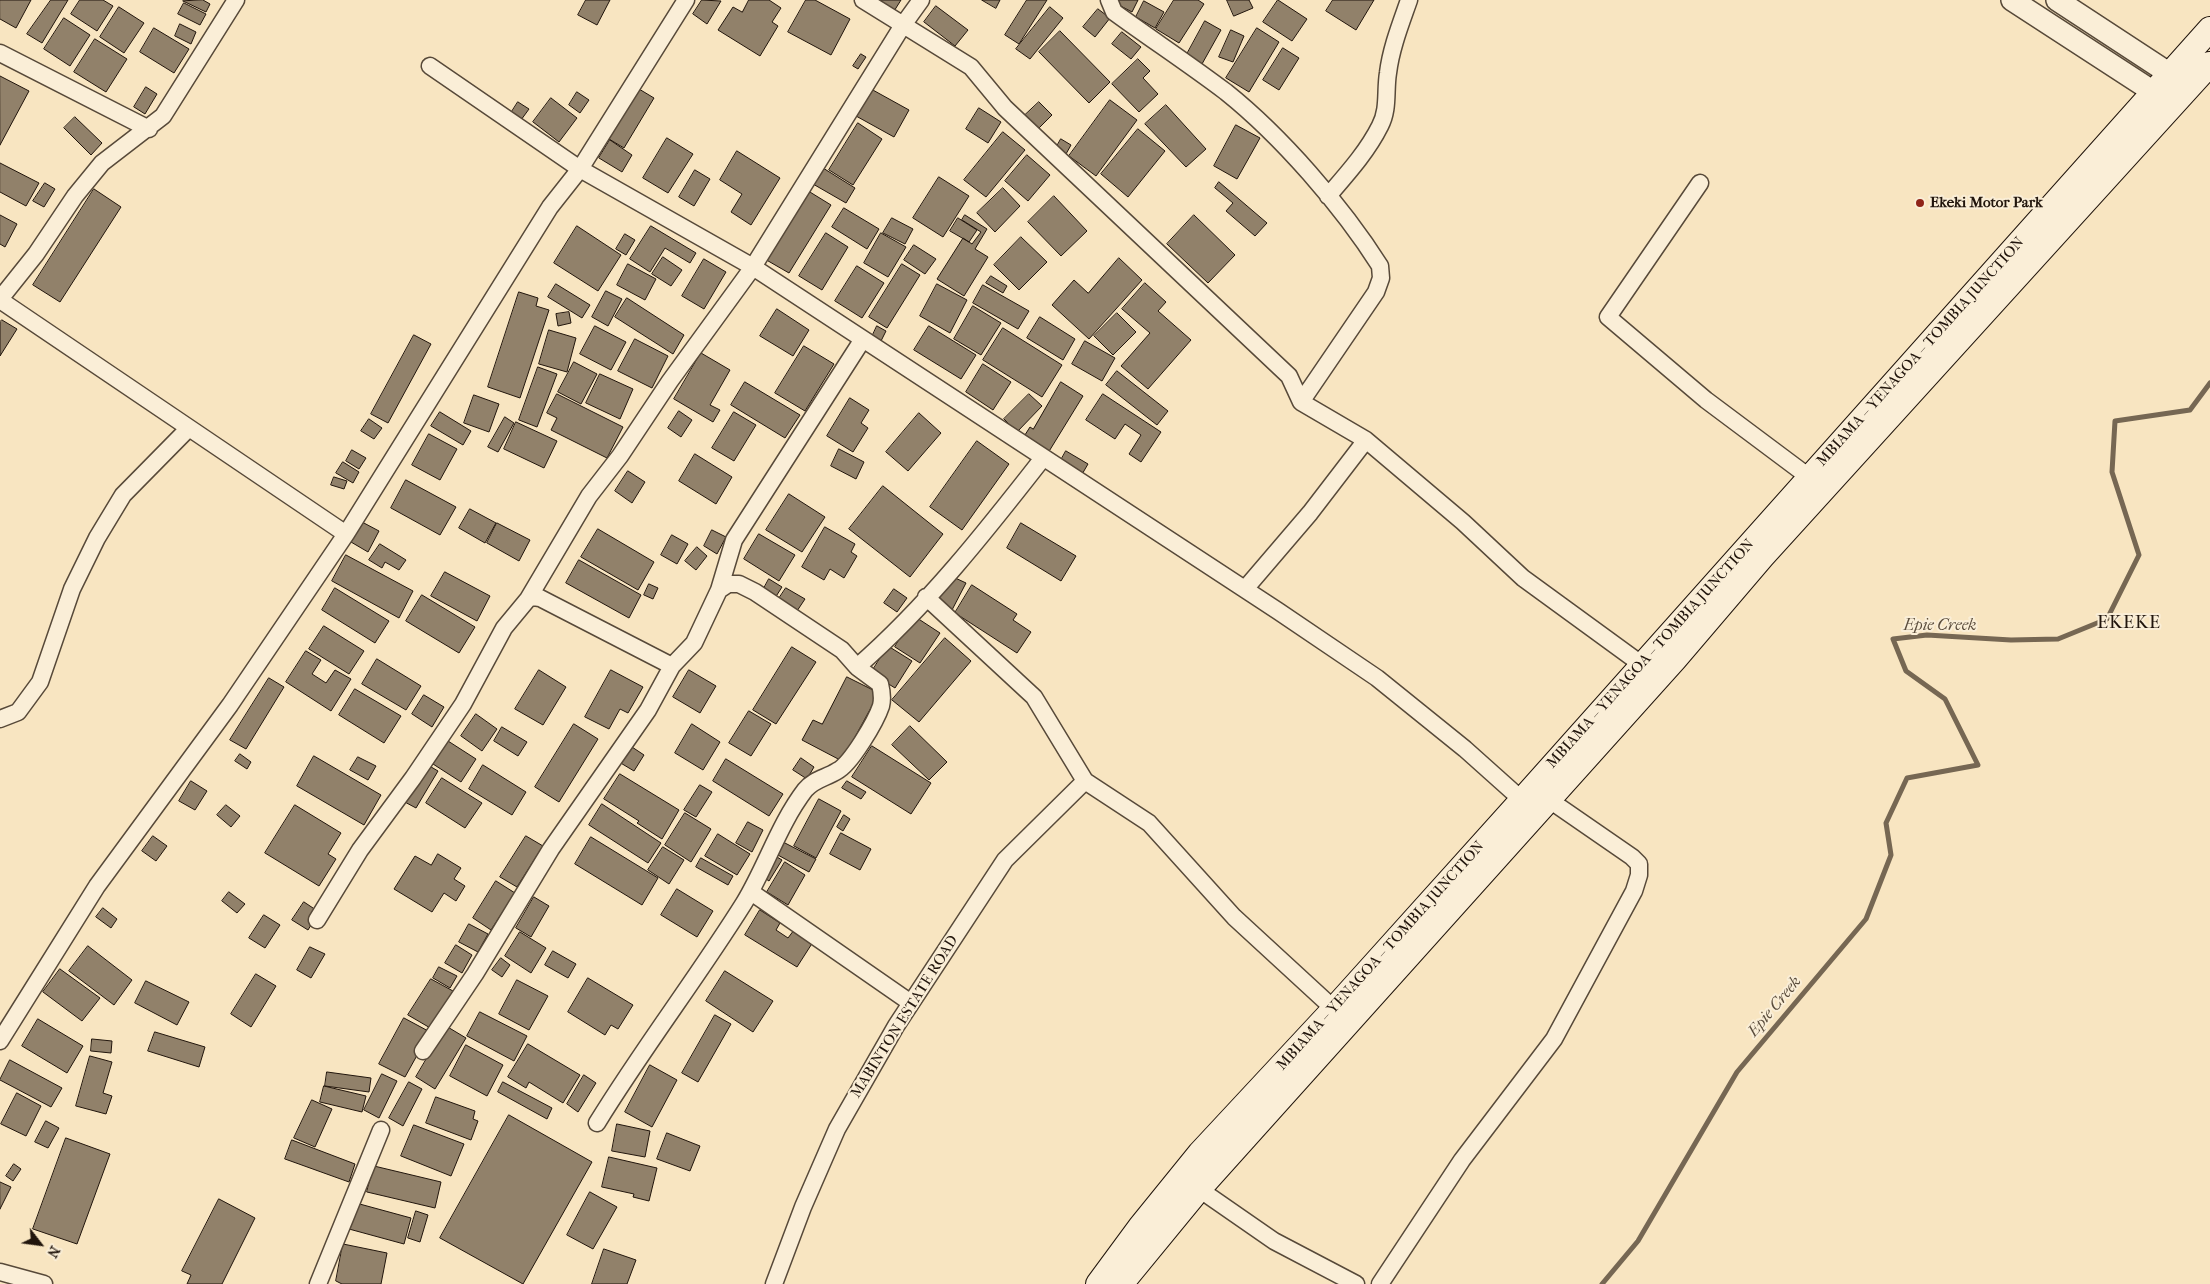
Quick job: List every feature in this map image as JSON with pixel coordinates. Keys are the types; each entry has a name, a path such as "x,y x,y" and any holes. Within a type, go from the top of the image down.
{"main road":[{"name":"MBIAMA – YENAGOA – TOMBIA JUNCTION","path":"1098,1284 1140,1227 1200,1154 1334,1009 1522,800 2152,91 2170,74 2210,29"},
{"name":"MBIAMA – YENAGOA – TOMBIA JUNCTION","path":"1121,1284 1199,1189 1674,659 1762,556 2210,64"}],"street":[{"path":"236,0 163,116 149,128 120,147 102,163 75,196 36,254 0,299 346,534"},
{"path":"2,1033 97,886 230,704 346,534 550,207 580,169 686,0"},
{"path":"863,0 971,67 1005,108 1289,376 1301,402 1366,440 1463,522 1523,578 1641,664"},
{"path":"317,920 360,850 413,778 463,704 504,628 528,599 589,496 620,456 670,381 754,268 903,25 921,0"},
{"path":"1110,0 1114,12 1226,93 1270,132 1328,196 1380,266 1381,278 1376,292 1301,402"},
{"path":"1328,196 1362,155 1381,125 1386,107 1388,73 1399,27 1409,0"},
{"path":"2012,0 2152,91 2166,112"},
{"path":"2056,0 2170,74 2193,84"},
{"path":"0,53 149,128"},
{"path":"430,66 580,169 754,268 1246,589 1377,678 1465,749 1522,800"},
{"path":"1700,183 1608,316 1706,400 1809,477"},
{"path":"423,1051 475,974 551,849 648,710 672,666 694,643 719,590 734,540 863,340"},
{"path":"0,719 18,712 40,682 72,589 97,538 122,495 188,428"},
{"path":"1246,589 1310,513 1366,440"},
{"path":"857,667 926,597 989,527 1043,458"},
{"path":"596,1123 634,1062 686,992 751,892 789,817 806,789 819,778 838,771 851,760 880,707 883,695 880,684 857,667 842,650 755,592 739,584 728,584 719,590"},
{"path":"528,599 533,597 540,598 672,666"},
{"path":"926,597 1034,697 1085,781 1148,823 1234,917 1334,1009"},
{"name":"MABINTON ESTATE ROAD","path":"774,1284 803,1207 837,1129 911,1003 1005,860 1085,781"},
{"path":"1380,1284 1462,1160 1554,1039 1634,891 1639,875 1639,864 1632,857 1548,799"},
{"path":"751,892 911,1003"},
{"path":"318,1284 381,1130"},
{"path":"1199,1189 1274,1241 1356,1284"},
{"path":"0,1272 44,1284"}],"building":[{"path":"0,0 31,0 16,28 0,19"},
{"path":"51,0 68,0 42,43 27,34"},
{"path":"80,0 103,0 113,6 97,31 71,14"},
{"path":"203,0 210,4 206,12 183,1"},
{"path":"586,0 610,0 597,25 578,15"},
{"path":"702,0 721,1 707,24 693,14"},
{"path":"749,0 769,0 781,8 772,22 778,26 760,56 718,30 733,7 742,12"},
{"path":"806,0 815,0 850,19 831,55 788,32"},
{"path":"882,0 901,0 891,16 878,8"},
{"path":"982,0 1000,0 996,8"},
{"path":"1027,0 1047,0 1019,44 1005,35"},
{"path":"1116,0 1138,0 1132,12 1115,3"},
{"path":"1174,0 1198,0 1204,4 1179,43 1156,29"},
{"path":"1227,0 1249,0 1253,8 1234,16"},
{"path":"1278,0 1307,19 1292,41 1263,22"},
{"path":"1333,0 1374,0 1356,30 1326,11"},
{"path":"1144,1 1164,12 1155,28 1136,17"},
{"path":"184,3 206,14 200,25 178,14"},
{"path":"936,6 968,30 955,46 924,22"},
{"path":"119,7 144,23 124,53 100,37"},
{"path":"1050,7 1063,18 1030,59 1016,49"},
{"path":"1098,9 1110,18 1095,37 1083,27"},
{"path":"64,18 90,35 70,66 44,49"},
{"path":"1205,21 1221,30 1202,64 1186,56"},
{"path":"180,24 196,32 191,44 175,36"},
{"path":"154,28 189,49 174,73 140,52"},
{"path":"1257,28 1279,42 1249,92 1226,78"},
{"path":"1231,30 1244,36 1233,62 1219,57"},
{"path":"1060,31 1110,82 1089,103 1039,52"},
{"path":"1122,32 1141,47 1131,59 1112,44"},
{"path":"95,39 127,59 106,92 74,72"},
{"path":"1283,48 1299,58 1279,90 1263,80"},
{"path":"861,54 866,57 858,69 853,66"},
{"path":"1138,59 1150,71 1143,78 1158,94 1139,112 1112,84"},
{"path":"0,76 29,91 0,145"},
{"path":"146,87 157,94 145,114 134,107"},
{"path":"639,89 654,98 624,148 609,139"},
{"path":"871,89 909,110 894,137 856,116"},
{"path":"577,92 589,100 580,113 569,105"},
{"path":"551,98 577,118 559,142 533,122"},
{"path":"1110,100 1137,120 1096,176 1069,156"},
{"path":"518,102 529,109 521,120 511,113"},
{"path":"1039,102 1052,115 1036,131 1023,117"},
{"path":"1166,105 1206,149 1186,167 1145,124"},
{"path":"979,108 1001,122 988,143 966,129"},
{"path":"75,117 102,143 91,155 64,128"},
{"path":"858,123 882,139 853,185 829,170"},
{"path":"1236,125 1260,138 1237,179 1214,166"},
{"path":"1138,129 1165,151 1128,197 1101,174"},
{"path":"1003,132 1025,150 986,197 964,180"},
{"path":"667,138 693,154 668,193 643,178"},
{"path":"1061,139 1071,145 1066,154 1056,148"},
{"path":"610,140 632,155 622,172 599,158"},
{"path":"737,151 780,178 751,225 731,212 742,194 720,180"},
{"path":"1027,155 1050,175 1028,201 1005,181"},
{"path":"0,163 39,183 26,206 0,192"},
{"path":"823,168 855,188 846,203 813,184"},
{"path":"695,170 710,179 694,206 679,197"},
{"path":"939,177 969,196 943,237 913,218"},
{"path":"1219,182 1267,223 1255,236 1226,211 1233,203 1215,188"},
{"path":"45,183 55,189 44,207 33,201"},
{"path":"1003,188 1020,206 995,232 977,213"},
{"path":"94,189 121,207 60,302 33,285"},
{"path":"805,189 831,205 789,273 763,258"},
{"path":"1054,196 1087,231 1061,256 1028,222"},
{"path":"844,208 879,229 867,249 832,227"},
{"path":"0,215 17,224 5,247 0,244"},
{"path":"965,215 987,229 975,249 988,257 964,296 937,279 963,238 972,244 981,232 962,220"},
{"path":"1194,215 1235,255 1208,283 1167,244"},
{"path":"892,218 913,229 905,244 883,233"},
{"path":"958,218 977,230 969,242 950,231"},
{"path":"577,226 621,255 598,291 554,263"},
{"path":"651,226 696,253 690,263 665,248 650,272 630,259"},
{"path":"826,233 848,247 822,290 799,276"},
{"path":"881,233 906,247 888,277 864,263"},
{"path":"625,234 635,240 626,255 616,249"},
{"path":"1021,237 1047,262 1019,290 994,265"},
{"path":"914,245 936,259 925,274 904,260"},
{"path":"663,257 682,270 671,286 652,274"},
{"path":"1119,258 1142,280 1089,339 1052,305 1074,280 1088,293"},
{"path":"704,259 726,272 704,309 682,296"},
{"path":"628,264 656,279 645,300 617,285"},
{"path":"902,264 920,275 887,328 869,317"},
{"path":"857,266 884,283 862,318 835,301"},
{"path":"991,276 1007,286 1003,293 986,283"},
{"path":"1145,283 1166,302 1158,311 1191,340 1148,389 1121,366 1150,333 1122,309"},
{"path":"556,284 590,305 582,318 548,297"},
{"path":"937,284 967,300 950,333 920,316"},
{"path":"983,285 1029,311 1018,329 973,303"},
{"path":"606,291 622,299 608,326 592,317"},
{"path":"519,292 538,298 536,306 549,310 520,398 488,387"},
{"path":"627,298 684,335 673,354 615,317"},
{"path":"973,306 1001,323 981,355 954,339"},
{"path":"777,309 809,330 793,356 760,336"},
{"path":"569,312 571,323 558,326 556,314"},
{"path":"1117,313 1136,332 1113,355 1094,336"},
{"path":"1040,317 1075,339 1063,360 1027,338"},
{"path":"2,320 17,329 0,356 0,322"},
{"path":"595,326 626,342 611,370 580,354"},
{"path":"877,326 886,331 880,343 871,339"},
{"path":"929,326 976,355 961,379 914,350"},
{"path":"1003,328 1062,365 1042,397 983,360"},
{"path":"549,330 576,338 567,372 539,364"},
{"path":"414,335 431,344 388,423 371,414"},
{"path":"635,339 668,356 652,388 618,371"},
{"path":"1085,341 1115,358 1102,381 1072,364"},
{"path":"804,346 834,364 805,411 775,393"},
{"path":"701,353 730,370 710,405 720,410 713,422 674,399"},
{"path":"574,362 597,374 581,404 558,392"},
{"path":"983,364 1011,382 993,410 966,392"},
{"path":"538,367 557,374 537,427 519,420"},
{"path":"1117,371 1168,411 1157,425 1106,385"},
{"path":"600,374 633,389 620,419 586,403"},
{"path":"745,382 800,415 785,438 731,405"},
{"path":"1061,382 1083,396 1048,453 1023,438 1030,427 1033,429"},
{"path":"557,394 623,427 607,458 551,430 557,418 547,413"},
{"path":"1029,394 1042,406 1017,432 1004,419"},
{"path":"1103,394 1161,432 1141,462 1129,454 1141,435 1125,424 1115,439 1086,420"},
{"path":"474,395 499,404 489,432 464,423"},
{"path":"850,398 869,410 861,423 868,428 853,452 827,436"},
{"path":"679,411 692,420 681,437 668,428"},
{"path":"440,412 471,431 463,445 431,426"},
{"path":"734,412 756,425 734,461 712,448"},
{"path":"919,413 941,433 908,471 886,452"},
{"path":"505,417 514,423 498,452 488,447"},
{"path":"369,419 382,428 374,439 361,431"},
{"path":"516,422 557,441 544,468 504,449"},
{"path":"429,434 457,449 440,480 412,465"},
{"path":"977,441 1009,464 962,530 930,507"},
{"path":"839,449 864,462 856,479 831,466"},
{"path":"352,450 366,458 359,469 346,461"},
{"path":"1066,451 1088,464 1081,476 1060,462"},
{"path":"695,454 732,477 716,504 679,481"},
{"path":"343,462 359,472 353,483 336,473"},
{"path":"628,471 645,482 632,503 615,491"},
{"path":"334,477 347,481 344,489 331,485"},
{"path":"406,480 456,507 440,535 391,508"},
{"path":"883,486 943,534 910,577 849,529"},
{"path":"789,494 825,517 802,552 766,530"},
{"path":"470,509 496,523 485,543 459,528"},
{"path":"362,522 379,531 368,552 351,542"},
{"path":"497,523 530,540 519,561 487,543"},
{"path":"1021,523 1076,556 1061,581 1007,548"},
{"path":"825,527 855,544 851,552 857,556 844,578 830,569 824,580 802,567"},
{"path":"598,529 654,562 638,590 581,557"},
{"path":"712,530 726,537 717,554 704,546"},
{"path":"759,534 795,555 779,581 744,559"},
{"path":"672,535 688,544 677,564 661,555"},
{"path":"380,544 406,560 399,570 385,562 382,568 369,560"},
{"path":"697,547 707,556 696,570 685,561"},
{"path":"346,555 413,591 399,618 332,581"},
{"path":"579,560 641,595 629,618 566,583"},
{"path":"445,572 490,596 477,621 431,596"},
{"path":"951,576 966,583 952,610 938,602"},
{"path":"769,579 782,587 775,598 763,590"},
{"path":"649,584 658,588 653,599 644,595"},
{"path":"972,585 1017,614 1013,620 1031,632 1017,653 955,613"},
{"path":"335,588 389,621 375,643 322,610"},
{"path":"786,588 805,599 795,614 776,603"},
{"path":"894,589 907,598 897,612 884,603"},
{"path":"422,595 475,627 459,653 406,621"},
{"path":"914,616 940,633 920,663 895,647"},
{"path":"324,626 364,651 349,674 309,649"},
{"path":"945,638 971,661 919,722 892,700"},
{"path":"888,646 912,661 895,688 871,673"},
{"path":"792,647 816,662 776,724 753,710"},
{"path":"306,651 321,660 312,674 326,683 335,670 351,679 331,711 286,682"},
{"path":"377,659 421,686 406,710 362,684"},
{"path":"539,670 566,687 543,725 515,709"},
{"path":"611,670 643,687 628,713 620,709 609,729 585,717"},
{"path":"689,670 716,686 700,713 673,697"},
{"path":"847,677 879,693 842,761 802,740 813,720 822,724"},
{"path":"269,678 284,687 246,749 230,740"},
{"path":"355,689 401,716 384,743 339,715"},
{"path":"424,695 444,707 432,727 412,714"},
{"path":"749,711 771,724 751,756 729,743"},
{"path":"476,714 497,729 482,751 461,736"},
{"path":"574,724 598,739 559,802 535,787"},
{"path":"692,724 720,742 703,770 675,753"},
{"path":"910,726 947,762 929,780 892,745"},
{"path":"502,727 527,742 518,756 494,741"},
{"path":"448,741 476,759 461,782 433,764"},
{"path":"629,745 644,755 634,771 619,762"},
{"path":"872,746 931,783 911,814 852,777"},
{"path":"240,754 251,762 247,769 235,761"},
{"path":"314,756 381,795 364,825 297,786"},
{"path":"358,757 376,766 368,780 350,770"},
{"path":"801,758 814,767 807,779 793,770"},
{"path":"726,759 783,794 769,816 713,781"},
{"path":"426,764 438,771 416,808 403,801"},
{"path":"483,765 526,792 512,815 469,789"},
{"path":"620,774 679,810 662,839 637,823 639,821 604,799"},
{"path":"442,778 482,803 465,828 426,803"},
{"path":"191,781 207,791 195,810 179,801"},
{"path":"847,781 866,792 861,799 842,788"},
{"path":"700,785 712,792 696,817 684,810"},
{"path":"819,799 841,811 816,858 794,846"},
{"path":"602,804 661,843 648,863 589,825"},
{"path":"226,805 240,816 231,827 217,815"},
{"path":"295,805 341,833 328,854 336,859 319,886 265,853"},
{"path":"685,813 711,829 691,862 665,845"},
{"path":"844,815 850,819 843,831 837,827"},
{"path":"748,822 763,830 752,852 736,843"},
{"path":"841,833 871,849 860,870 830,854"},
{"path":"718,834 750,854 737,875 705,856"},
{"path":"153,836 167,846 156,861 142,851"},
{"path":"526,836 543,846 517,887 500,877"},
{"path":"591,837 658,878 642,905 575,864"},
{"path":"783,842 816,859 809,872 776,854"},
{"path":"663,847 684,860 669,884 648,870"},
{"path":"438,854 461,868 454,879 465,886 456,901 444,893 432,912 394,889 415,856 431,865"},
{"path":"772,854 782,860 769,881 760,875"},
{"path":"701,858 733,876 728,885 696,867"},
{"path":"785,862 805,875 788,905 767,892"},
{"path":"496,881 515,893 491,930 473,918"},
{"path":"677,889 713,911 697,937 661,915"},
{"path":"229,892 245,904 237,913 222,901"},
{"path":"534,897 549,906 531,937 516,928"},
{"path":"304,902 319,912 308,930 292,920"},
{"path":"103,908 117,919 111,928 96,917"},
{"path":"760,910 780,923 776,930 788,938 794,930 813,942 797,967 745,935"},
{"path":"264,915 280,925 265,948 249,938"},
{"path":"469,924 488,934 478,952 459,942"},
{"path":"520,932 546,948 531,973 505,956"},
{"path":"456,945 472,955 462,973 445,963"},
{"path":"88,946 132,980 114,1005 69,971"},
{"path":"310,947 325,954 311,978 297,970"},
{"path":"553,951 576,964 568,978 545,965"},
{"path":"501,958 510,965 502,977 492,970"},
{"path":"439,967 457,976 450,988 433,978"},
{"path":"60,969 100,998 82,1021 43,992"},
{"path":"725,971 773,1001 753,1032 706,1001"},
{"path":"256,974 276,986 251,1027 231,1014"},
{"path":"588,978 633,1005 618,1029 611,1025 605,1035 568,1012"},
{"path":"431,979 453,991 432,1029 408,1015"},
{"path":"517,980 548,996 529,1030 499,1014"},
{"path":"146,981 189,1002 177,1025 135,1003"},
{"path":"480,1012 527,1036 514,1061 467,1036"},
{"path":"715,1015 731,1024 698,1082 682,1073"},
{"path":"404,1018 430,1032 405,1077 379,1064"},
{"path":"38,1019 83,1046 67,1073 22,1046"},
{"path":"446,1026 466,1038 435,1089 416,1077"},
{"path":"155,1032 205,1047 199,1067 148,1051"},
{"path":"92,1039 112,1041 111,1053 91,1051"},
{"path":"528,1044 580,1075 563,1103 529,1082 526,1088 508,1077"},
{"path":"466,1045 503,1065 487,1096 450,1076"},
{"path":"90,1056 112,1062 103,1093 112,1096 106,1114 76,1106"},
{"path":"10,1060 62,1088 51,1107 0,1080"},
{"path":"650,1065 677,1080 652,1127 625,1112"},
{"path":"327,1072 371,1078 369,1092 325,1086"},
{"path":"382,1074 397,1081 379,1118 364,1110"},
{"path":"584,1075 596,1083 578,1112 567,1104"},
{"path":"409,1082 422,1089 403,1126 389,1118"},
{"path":"503,1082 552,1108 547,1119 498,1092"},
{"path":"324,1086 366,1096 362,1112 320,1102"},
{"path":"17,1093 41,1106 26,1136 1,1124"},
{"path":"436,1097 475,1111 473,1119 478,1121 471,1140 426,1123"},
{"path":"312,1100 332,1109 315,1147 294,1138"},
{"path":"509,1115 592,1162 523,1284 440,1238"},
{"path":"46,1121 59,1128 48,1148 35,1142"},
{"path":"617,1124 650,1131 645,1157 612,1151"},
{"path":"414,1125 464,1144 451,1176 401,1156"},
{"path":"667,1133 700,1146 690,1171 657,1159"},
{"path":"66,1138 110,1154 77,1244 33,1229"},
{"path":"292,1140 355,1164 349,1182 285,1159"},
{"path":"609,1157 657,1168 649,1201 633,1197 634,1194 602,1187"},
{"path":"14,1164 21,1169 13,1181 6,1176"},
{"path":"374,1166 441,1182 435,1208 367,1192"},
{"path":"0,1182 11,1187 0,1209"},
{"path":"590,1192 617,1207 593,1249 567,1235"},
{"path":"219,1199 255,1218 222,1284 187,1284 191,1275 182,1271"},
{"path":"356,1203 411,1218 404,1244 349,1229"},
{"path":"416,1211 428,1215 420,1242 408,1238"},
{"path":"343,1244 387,1253 381,1284 342,1284 336,1281"},
{"path":"604,1249 636,1260 627,1284 592,1284"}],"waterway":[{"name":"Epie Creek","path":"1602,1284 1638,1241 1737,1072 1866,919 1891,855 1886,823 1907,778 1978,765 1945,699 1906,671 1893,639 1927,635 2011,640 2058,639 2107,619 2139,555 2112,472 2115,421 2190,410 2210,383"}],"place":[{"name":"Ekeki Motor Park","path":"1920,203"}],"district":[{"name":"EKEKE","path":"2129,624"}]}
